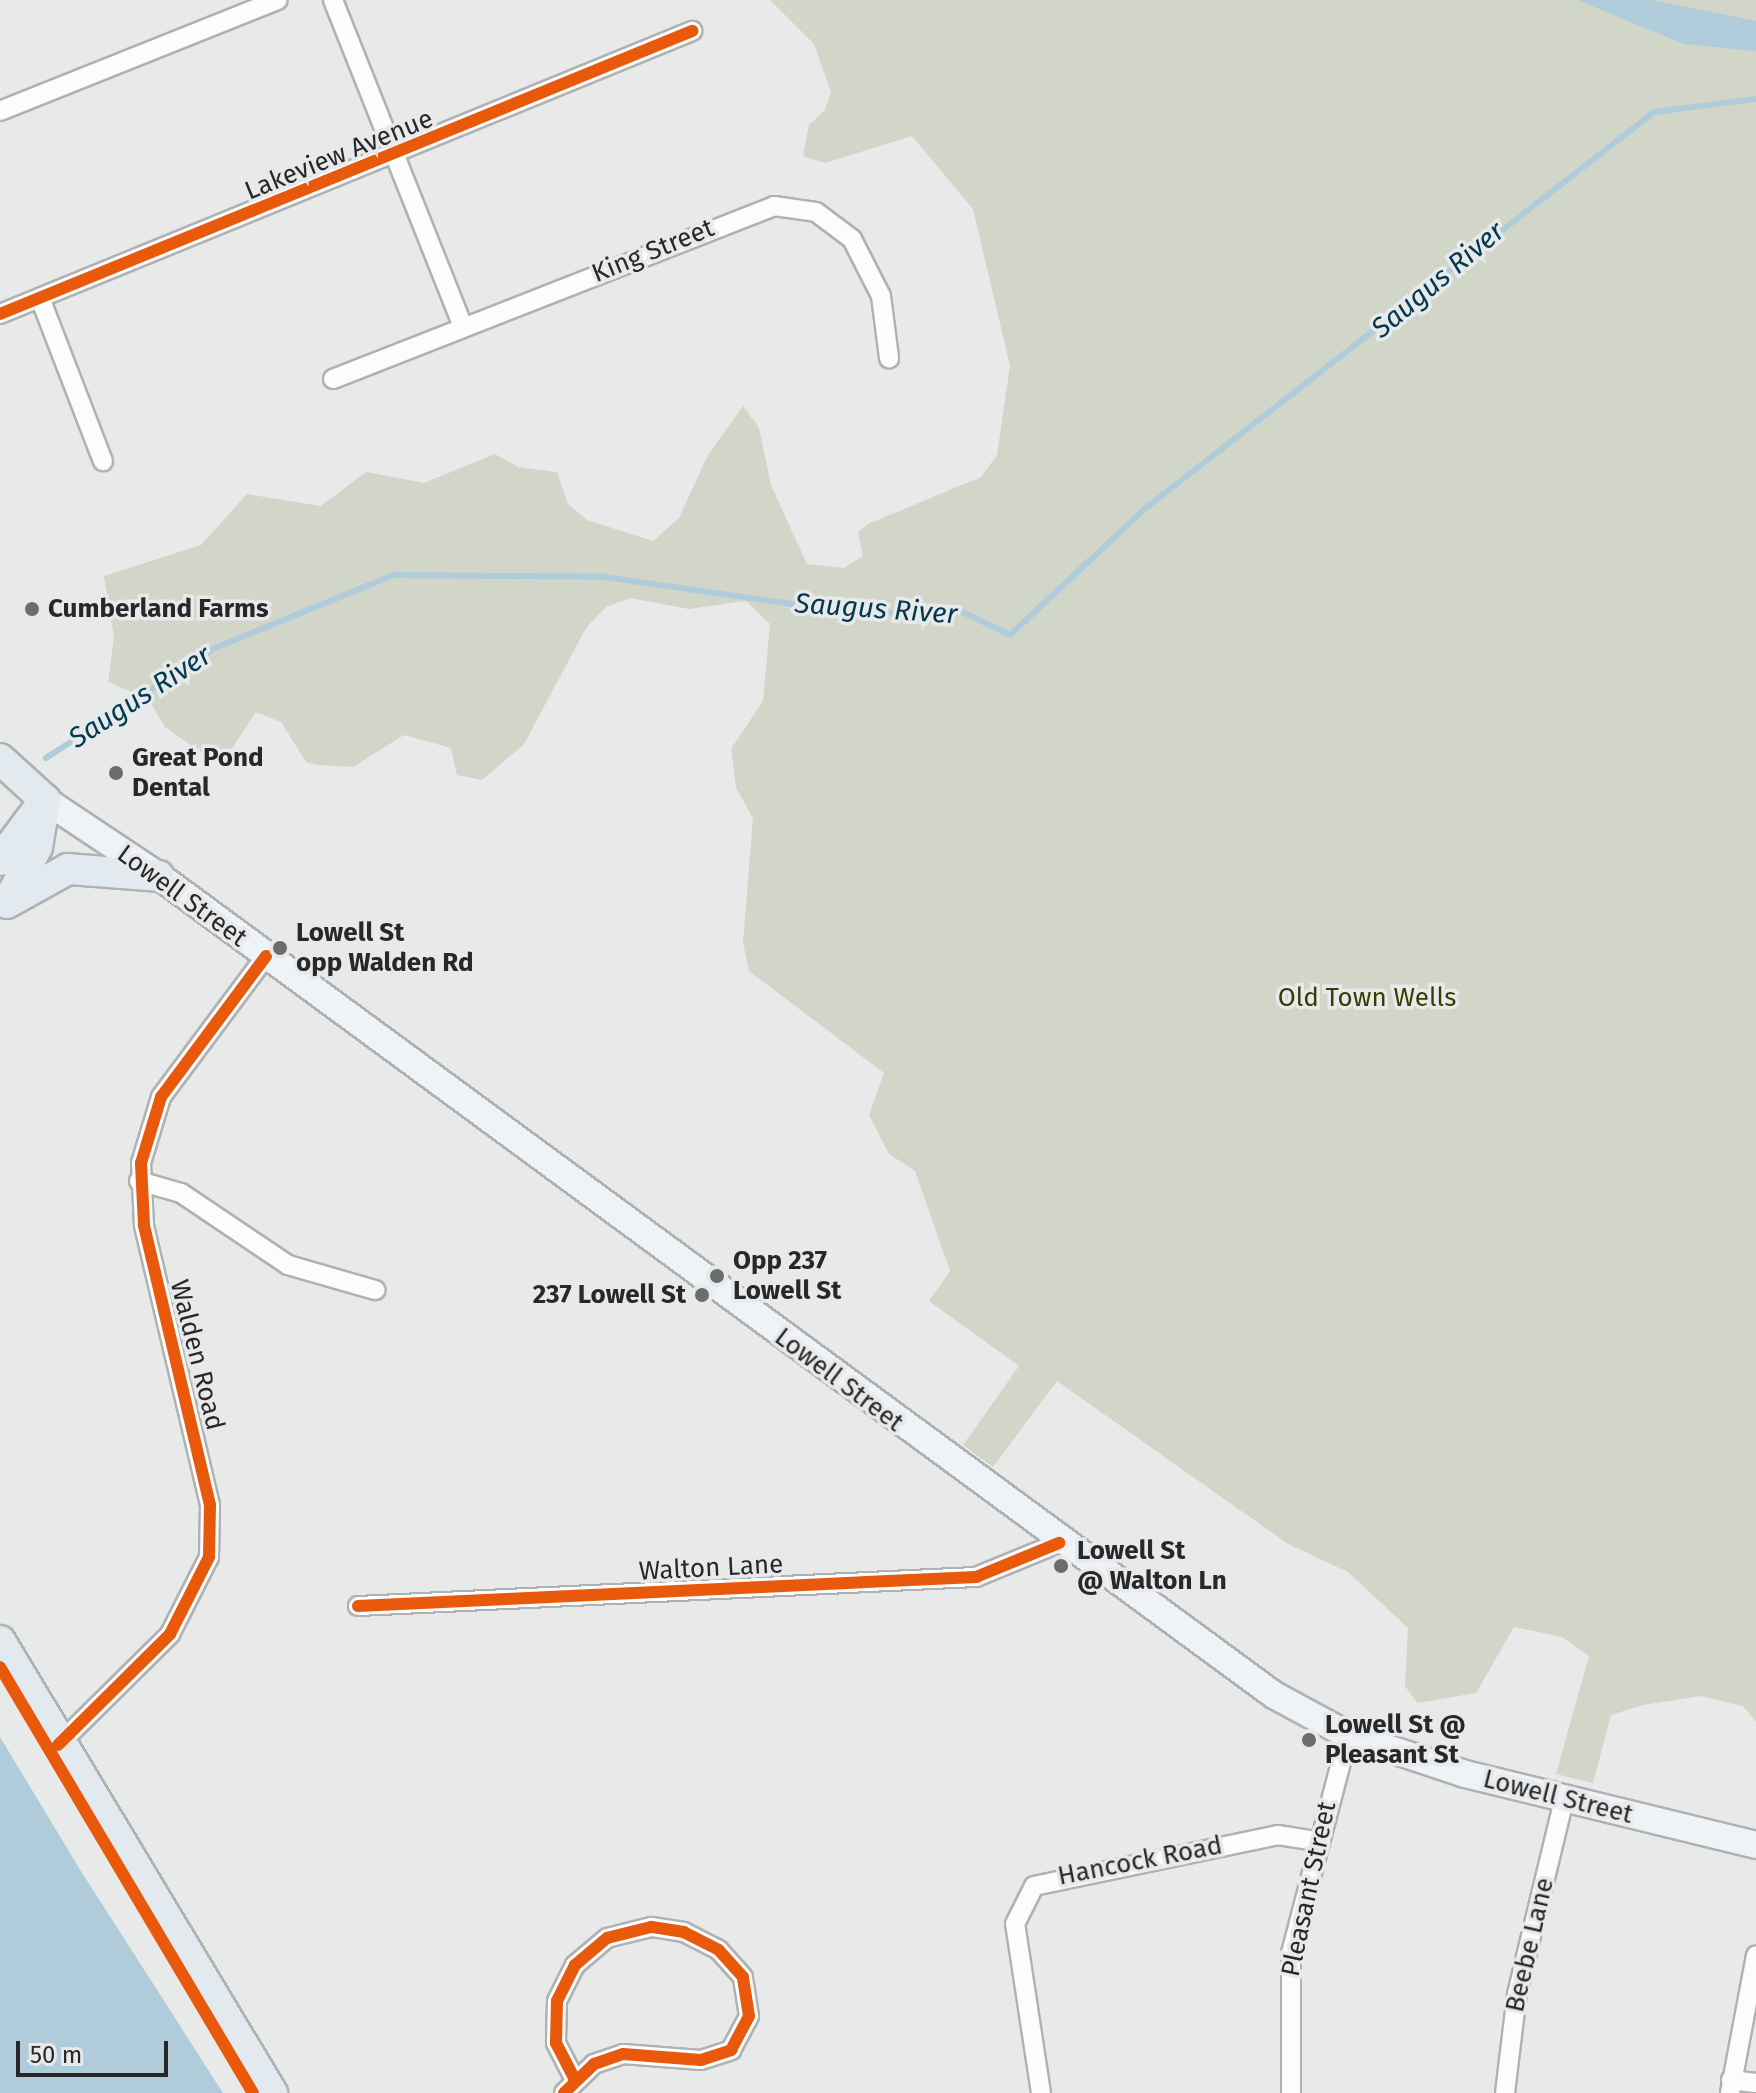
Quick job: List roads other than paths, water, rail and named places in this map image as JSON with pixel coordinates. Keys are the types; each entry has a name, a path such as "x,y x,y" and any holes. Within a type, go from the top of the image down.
{"main road":[{"name":"Lowell Street","path":"0,759 45,800 159,876 1216,1657 1348,1735 1564,1799 1756,1845"},
{"path":"0,860 45,800"},
{"path":"4,908 37,847 45,800"},
{"path":"4,908 68,869 159,876"},
{"path":"0,1641 58,1745 272,2093"}],"street":[{"path":"0,111 278,0"},
{"path":"333,0 463,327"},
{"name":"Lakeview Avenue","path":"0,314 395,157 692,31"},
{"name":"King Street","path":"333,379 753,211 797,206 836,223 860,251 881,296 889,358"},
{"path":"40,298 103,461"},
{"name":"Walden Road","path":"58,1745 170,1634 200,1587 211,1545 208,1493 139,1181 145,1135 161,1097 266,956"},
{"path":"139,1181 181,1193 288,1265 375,1290"},
{"name":"Walton Lane","path":"358,1606 976,1577 1059,1543"},
{"name":"Pleasant Street","path":"1291,2093 1291,1953 1317,1841 1348,1735"},
{"name":"Beebe Lane","path":"1505,2093 1517,1994 1564,1799"},
{"name":"Hancock Road","path":"1041,2093 1015,1924 1034,1886 1278,1835 1317,1841"},
{"path":"651,1927 684,1932 719,1950 743,1977 749,2016 731,2050 701,2060 623,2054 569,2086 556,2043 557,2001 575,1965 607,1938 651,1927"},
{"path":"1756,1955 1730,2087 1756,2083"}],"water":[{"path":"1577,0 1652,0 1756,21 1756,51 1684,44"},
{"path":"0,1737 79,1868 223,2093 0,2093"}],"waterway":[{"name":"Saugus River","path":"46,758 215,648 394,575 605,577 863,614 963,612 1010,635 1147,507 1654,112 1756,99"}],"place":[{"name":"Cumberland Farms","path":"32,609"},
{"name":"Great Pond Dental","path":"116,773"},
{"name":"Lowell St opp Walden Rd","path":"280,948"},
{"name":"Opp 237 Lowell St","path":"717,1276"},
{"name":"237 Lowell St","path":"702,1295"},
{"name":"Lowell St @ Walton Ln","path":"1061,1566"},
{"name":"Lowell St @ Pleasant St","path":"1309,1740"}],"park label":[{"name":"Old Town Wells","path":"1367,998"}]}
